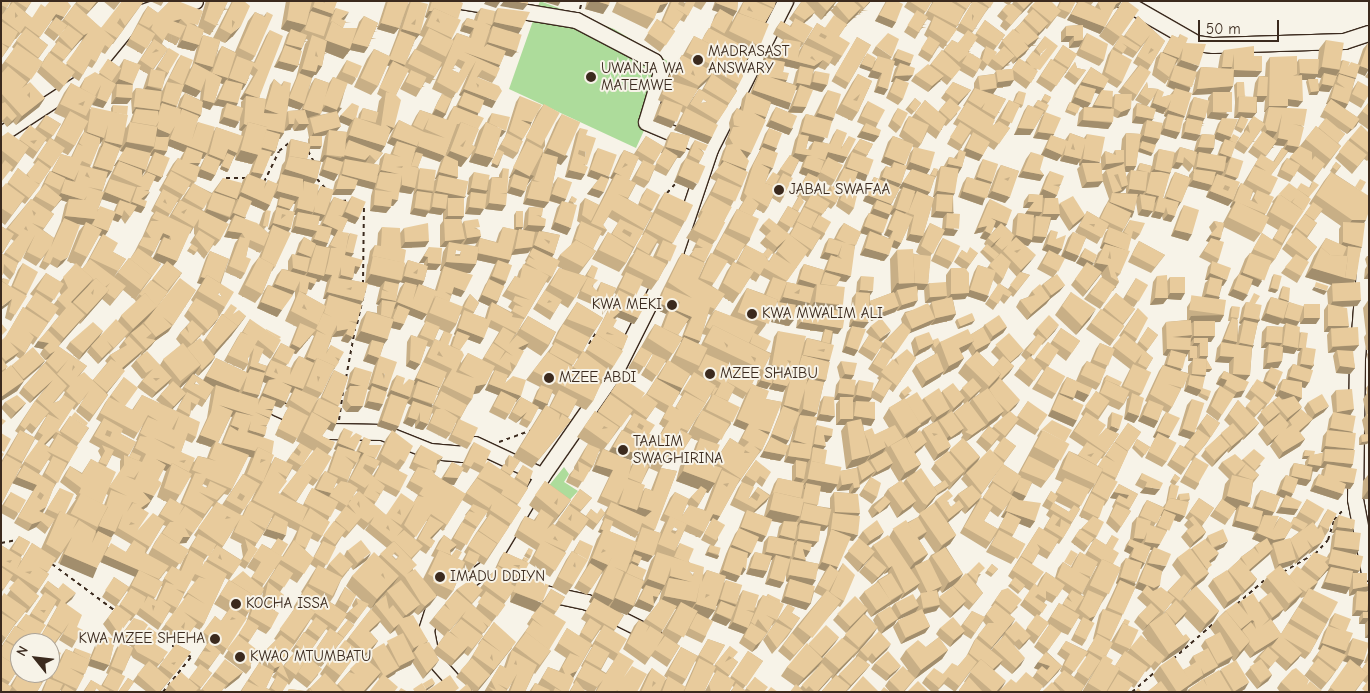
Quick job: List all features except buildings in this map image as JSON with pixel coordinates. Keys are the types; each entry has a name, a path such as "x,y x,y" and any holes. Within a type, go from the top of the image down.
{"street":[{"path":"1,134 85,79 138,13 168,3 195,1"},
{"path":"461,1 576,20 654,61 661,72 646,122 710,149"},
{"path":"463,692 431,656 426,630 434,606 488,566 542,476 616,370 676,250 710,149 786,1"},
{"path":"1123,1 1196,43 1213,45 1337,42 1369,33"},
{"path":"1369,206 1357,357 1355,499 1369,573"},
{"path":"278,408 339,432 382,432 430,450 454,453 480,446 542,476"},
{"path":"488,566 502,578"},
{"path":"532,588 587,602 667,644"}],"path":[{"path":"262,184 279,151 295,141"},
{"path":"304,145 314,160 317,179 327,190"},
{"path":"661,200 679,177"},
{"path":"226,178 253,182"},
{"path":"336,200 354,201"},
{"path":"339,432 348,363 366,290 361,279 363,204"},
{"path":"585,351 598,330"},
{"path":"480,446 532,430 537,423"},
{"path":"1275,573 1289,572 1322,549 1334,520 1355,499"},
{"path":"1,543 14,538 22,543"},
{"path":"44,558 116,612"},
{"path":"1233,606 1270,575"},
{"path":"1167,664 1193,646 1220,616"},
{"path":"153,635 176,648"},
{"path":"163,692 191,657 184,653"},
{"path":"1132,692 1160,668"}],"green space":[{"name":"UWANJA WA MATEMWE","path":"540,1 614,29 674,65 636,148 509,89"},
{"path":"564,467 569,474 564,482 578,491 566,504 547,488"}],"place":[{"name":"MADRASAST ANSWARY","path":"698,60"},
{"name":"UWANJA WA MATEMWE","path":"591,77"},
{"name":"JABAL SWAFAA","path":"779,190"},
{"name":"KWA MEKI","path":"672,305"},
{"name":"KWA MWALIM ALI","path":"752,314"},
{"name":"MZEE SHAIBU","path":"710,374"},
{"name":"MZEE ABDI","path":"549,378"},
{"name":"TAALIM SWAGHIRINA","path":"623,450"},
{"name":"IMADU DDIYN","path":"440,577"},
{"name":"KOCHA ISSA","path":"236,604"},
{"name":"KWA MZEE SHEHA","path":"215,639"},
{"name":"KWAO MTUMBATU","path":"240,657"}]}
